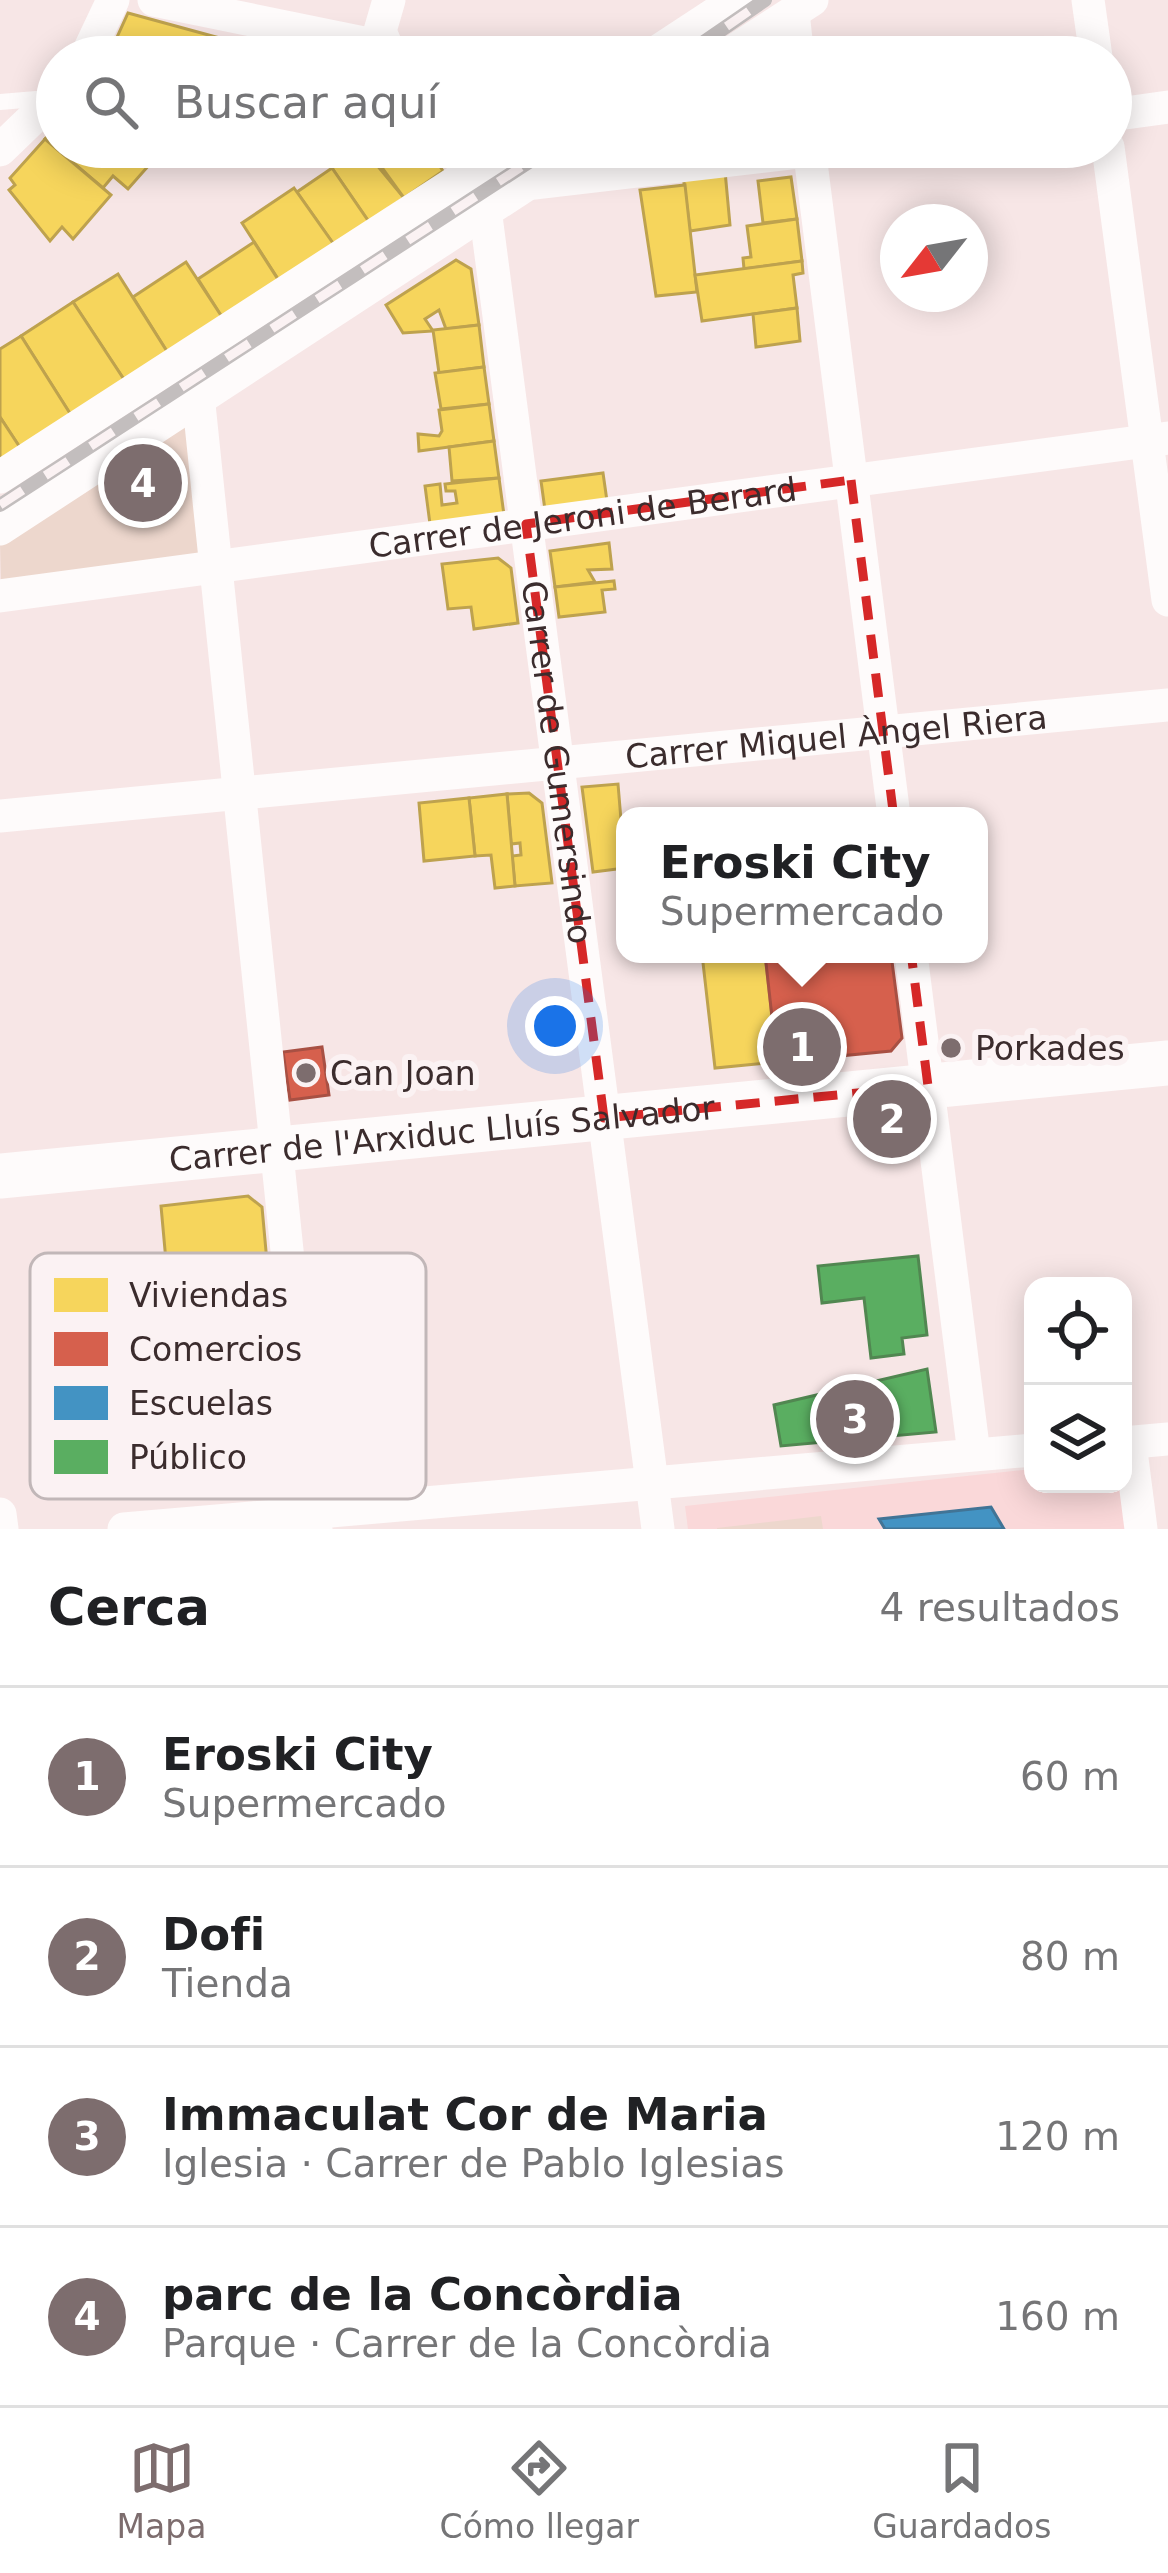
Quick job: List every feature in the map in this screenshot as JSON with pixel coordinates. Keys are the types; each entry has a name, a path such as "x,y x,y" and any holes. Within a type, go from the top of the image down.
{"street":[{"path":"96,36 113,0"},
{"path":"154,0 315,36"},
{"path":"381,36 389,0"},
{"path":"681,36 736,0"},
{"path":"1088,0 1093,36"},
{"path":"756,36 802,6"},
{"path":"800,36 802,6"},
{"path":"1132,112 1168,107"},
{"path":"0,150 36,115"},
{"path":"0,477 454,168"},
{"path":"0,529 198,395 552,168"},
{"path":"527,184 657,168"},
{"path":"822,168 851,480 892,807"},
{"path":"1112,168 1157,439 1168,600"},
{"name":"Carrer de Gumersindo","path":"485,209 658,1529"},
{"path":"198,395 288,1253"},
{"name":"Carrer de Jeroni de Berard","path":"0,596 1157,439"},
{"name":"Carrer Miquel Àngel Riera","path":"0,816 1168,705"},
{"path":"912,963 974,1454"},
{"name":"Carrer de l'Arxiduc Lluís Salvador","path":"0,1177 1168,1063"},
{"path":"1132,1443 1168,1439"},
{"path":"124,1529 315,1521 652,1482 1024,1451"},
{"path":"1132,1474 1141,1529"},
{"path":"0,1514 2,1529"}],"lane":[{"path":"0,102 36,98"}],"highlighted area":[{"path":"851,480 928,1086 604,1118 526,524"}],"shaded area":[{"path":"186,424 200,553 1,581 0,542"},
{"path":"1024,1470 1024,1493 1125,1493 1132,1529 688,1529 685,1506"},
{"path":"821,1516 823,1529 717,1529 717,1528"}],"building: Viviendas":[{"path":"128,13 212,36 118,36"},
{"path":"36,149 36,168 79,168 111,195 73,239 62,227 50,241 9,190 15,185 10,178"},
{"path":"79,168 146,168 128,189 113,176 103,188"},
{"path":"332,168 379,168 404,198 369,222"},
{"path":"332,168 369,222 335,246 297,192"},
{"path":"382,168 441,168 443,171 404,198"},
{"path":"725,171 730,225 690,231 683,175"},
{"path":"791,177 797,219 763,223 758,181"},
{"path":"685,185 697,292 656,296 640,190"},
{"path":"294,188 335,246 280,282 242,223"},
{"path":"797,219 802,261 744,269 743,258 751,257 747,226"},
{"path":"254,242 279,281 222,317 198,279"},
{"path":"456,260 471,269 479,325 446,329 439,310 425,319 433,331 403,333 386,305"},
{"path":"802,261 803,273 793,275 797,308 702,321 695,275"},
{"path":"186,262 222,317 168,353 133,297"},
{"path":"118,274 168,353 125,381 73,302"},
{"path":"73,302 125,381 71,415 21,336"},
{"path":"797,308 800,341 756,347 753,314"},
{"path":"479,325 484,367 439,373 433,330"},
{"path":"21,336 71,415 21,449 0,417 0,349"},
{"path":"484,367 489,404 441,409 435,373"},
{"path":"489,404 494,441 419,451 418,434 439,436 442,431 439,410"},
{"path":"0,417 21,449 0,463"},
{"path":"494,441 499,478 452,481 449,447"},
{"path":"603,473 607,501 545,510 541,481"},
{"path":"499,478 504,515 430,524 425,486 440,484 442,505 457,503 455,491 446,491 445,484"},
{"path":"609,543 612,569 588,570 595,582 555,587 550,551"},
{"path":"498,558 511,568 518,623 474,629 471,607 448,609 442,564"},
{"path":"614,581 615,589 602,590 605,612 559,617 555,587"},
{"path":"618,784 616,869 593,872 582,787"},
{"path":"529,793 542,803 552,883 515,886 512,856 521,855 520,843 511,844 507,794"},
{"path":"507,794 515,886 495,888 491,855 475,856 469,798"},
{"path":"469,798 475,856 424,861 419,803"},
{"path":"703,963 766,963 777,1062 715,1068"},
{"path":"248,1196 262,1207 266,1253 165,1253 161,1206"}],"building: Comercios":[{"path":"766,963 892,963 902,1038 891,1051 777,1062"},
{"name":"Can Joan","path":"322,1047 329,1095 290,1100 283,1052"}],"building: Escuelas":[{"path":"991,1507 1004,1529 885,1529 879,1519"}],"building: Público":[{"path":"918,1256 927,1335 902,1338 904,1354 871,1358 864,1298 822,1303 818,1266"},
{"path":"927,1369 936,1432 781,1446 774,1405"}],"railway":[{"path":"713,36 765,0"},
{"path":"0,505 520,168"}],"place":[{"name":"parc de la Concòrdia","path":"143,483"},
{"name":"Eroski City","path":"802,1047"},
{"name":"Porkades","path":"951,1048"},
{"name":"Can Joan","path":"306,1073"},
{"name":"Dofi","path":"892,1119"},
{"name":"Immaculat Cor de Maria","path":"855,1419"}]}
